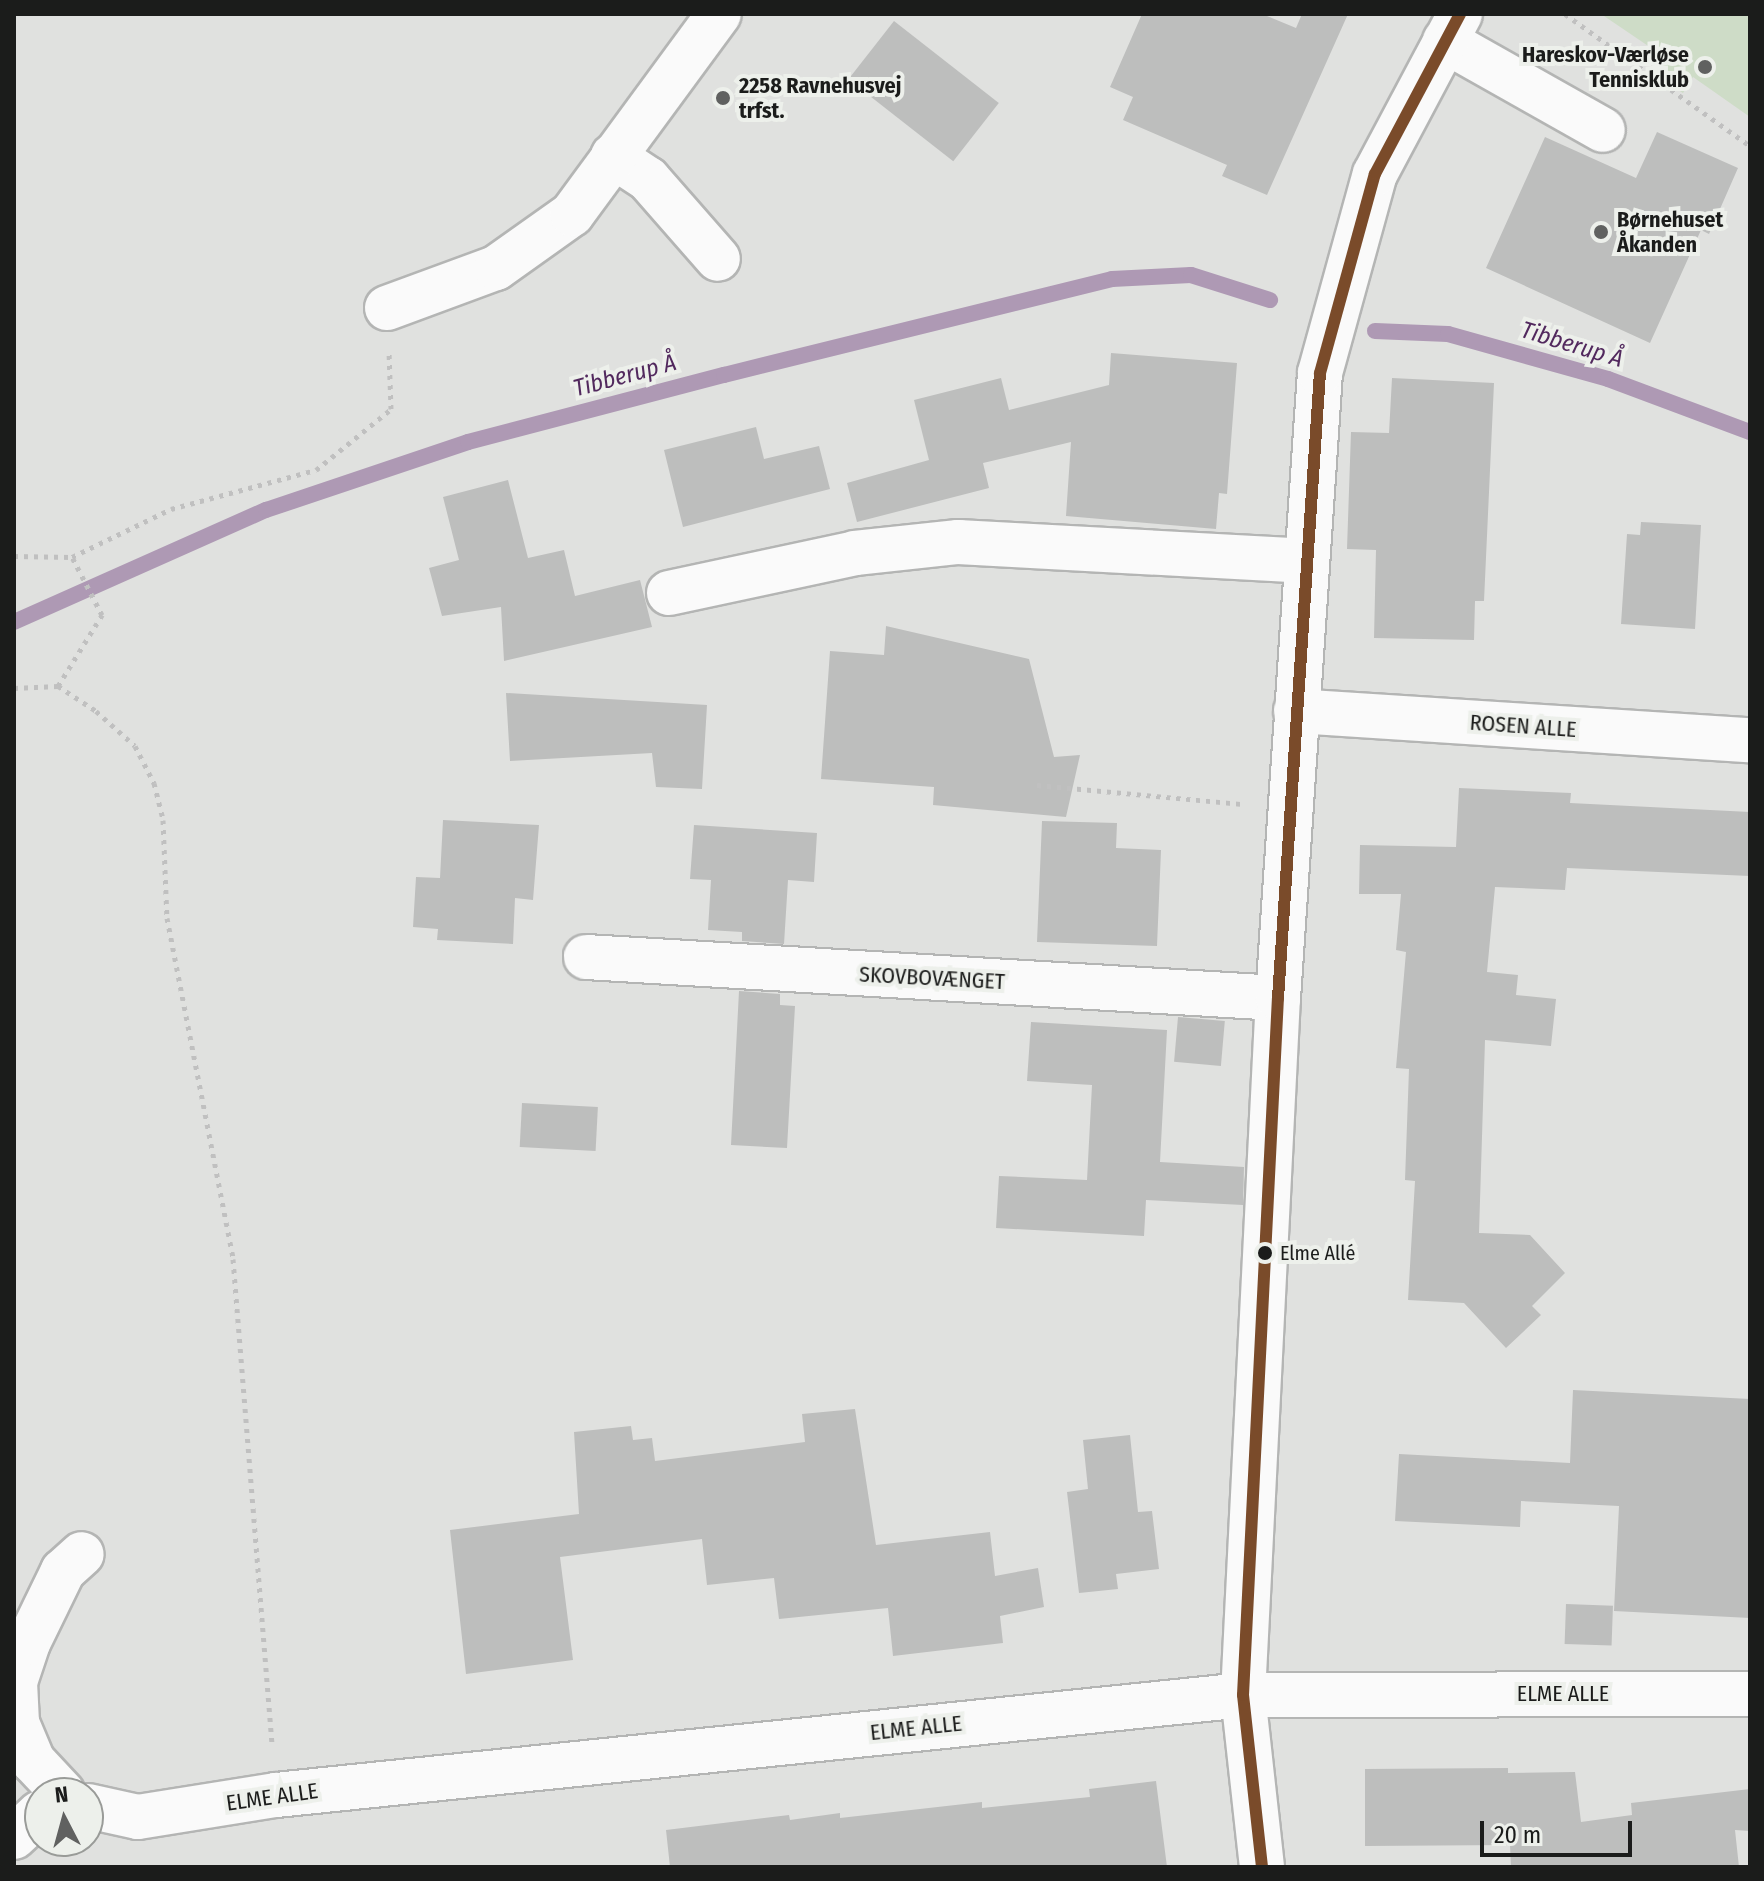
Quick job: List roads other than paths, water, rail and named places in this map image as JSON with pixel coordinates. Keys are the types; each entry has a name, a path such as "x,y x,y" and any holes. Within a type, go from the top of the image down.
{"street":[{"path":"387,308 496,268 572,214 719,14"},
{"path":"1262,1867 1243,1695 1278,998 1304,561 1320,373 1375,174 1454,21 1603,130"},
{"path":"613,156 648,179 718,259"},
{"path":"669,593 855,553 958,542 1304,561"},
{"name":"ROSEN ALLE","path":"1296,711 1750,740"},
{"name":"SKOVBOVÆNGET","path":"586,957 1278,998"},
{"path":"45,1777 33,1761 17,1723 15,1682 28,1643 63,1571 82,1554"},
{"name":"ELME ALLE","path":"104,1809 138,1817 276,1795 1243,1695 1750,1694"}],"waterway":[{"name":"Tibberup Å","path":"14,622 266,510 468,442 724,375 1112,279 1191,275 1270,300"},
{"name":"Tibberup Å","path":"1375,331 1448,334 1608,379 1750,432"}],"place":[{"name":"Hareskov-Værløse Tennisklub","path":"1705,67"},
{"name":"2258 Ravnehusvej trfst.","path":"723,98"},
{"name":"Børnehuset Åkanden","path":"1601,232"},
{"name":"Elme Allé","path":"1265,1253"}]}
